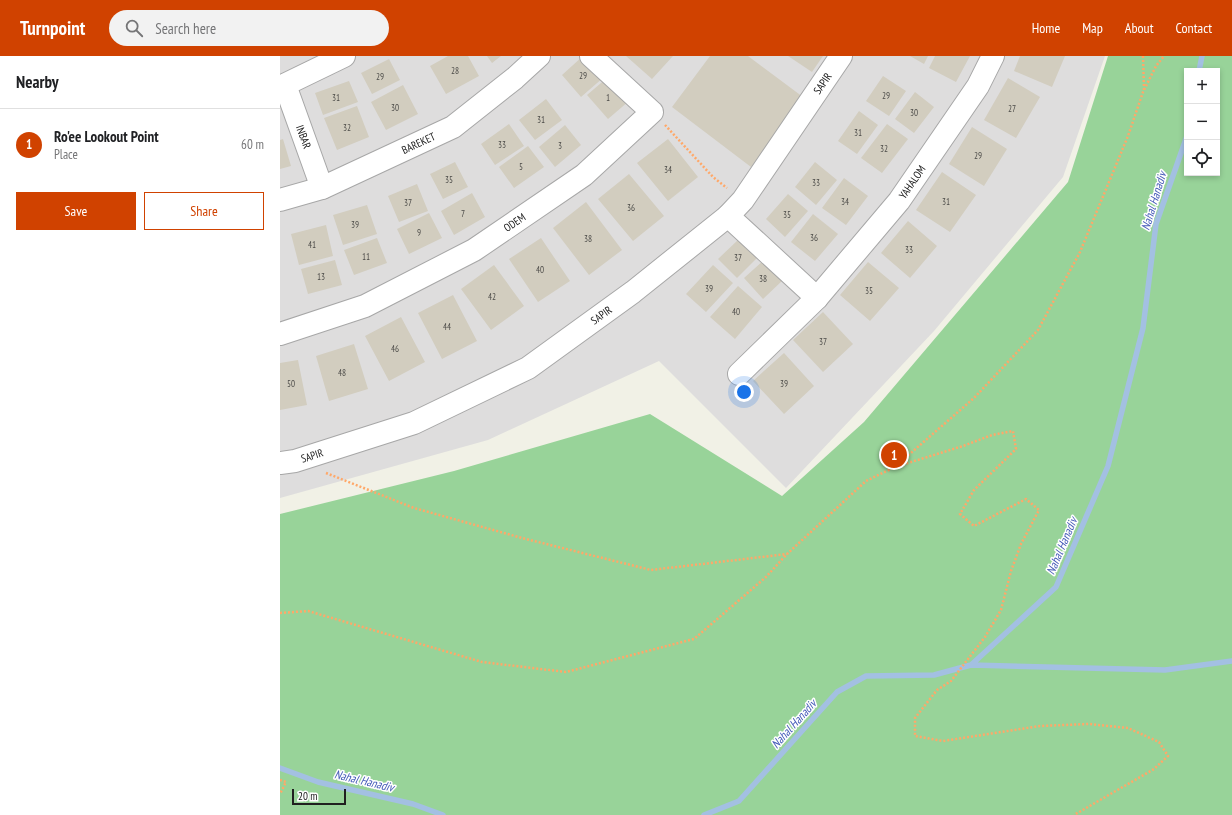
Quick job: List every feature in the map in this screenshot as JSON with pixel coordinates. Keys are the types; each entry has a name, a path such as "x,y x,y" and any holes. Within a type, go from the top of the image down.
{"street":[{"name":"INBAR","path":"322,188 282,86 344,56"},
{"name":"BAREKET","path":"280,200 322,188 454,127 516,78 539,56"},
{"path":"591,56 652,112"},
{"name":"SAPIR","path":"280,463 295,461 414,423 528,368 633,292 728,216 742,200 841,56"},
{"name":"YAHALOM","path":"740,374 817,298 899,201 978,86 993,56"},
{"name":"ODEM","path":"280,334 365,306 474,250 584,175 652,112"},
{"path":"728,216 817,298"}],"path":[{"path":"1143,56 1143,92"},
{"path":"895,467 974,398 1038,330 1080,252 1128,136 1143,92 1156,66 1164,56"},
{"path":"652,112 713,177"},
{"path":"280,612 308,611 482,662 566,672 694,639 766,577 787,554 866,481 895,467 963,446 992,435 1013,431 1016,449 974,490 960,514 974,526 1026,499 1039,510 1021,544 1011,571 1001,610 985,637 951,681 937,690 915,718 915,736 943,741 1040,726 1089,724 1128,728 1159,742 1168,756 1154,769 1074,815"},
{"path":"325,472 414,508 522,538 651,570 787,554"},
{"path":"280,780 286,782 280,794"}],"shaded area":[{"path":"280,56 1105,56 1063,177 934,331 786,488 659,361 488,440 280,498"}],"green space":[{"path":"1108,56 1232,56 1232,815 280,815 280,514 454,471 650,414 782,496 864,422 1068,182"}],"building":[{"path":"448,56 468,56 479,76 446,94 430,66"},
{"path":"487,56 501,56 492,63"},
{"path":"583,56 604,77 581,97 562,75"},
{"path":"626,56 673,56 652,79"},
{"path":"710,56 748,56 803,97 751,167 672,107"},
{"path":"788,56 823,56 812,72"},
{"path":"910,56 928,56 924,64"},
{"path":"935,56 970,56 956,82 929,68"},
{"path":"1020,56 1065,56 1052,87 1014,71"},
{"path":"389,59 400,80 372,94 361,73"},
{"path":"883,76 906,91 889,116 866,101"},
{"path":"608,77 629,101 608,119 587,95"},
{"path":"1008,78 1040,97 1016,138 984,120"},
{"path":"349,81 358,102 323,115 315,93"},
{"path":"403,85 418,114 386,130 371,102"},
{"path":"915,92 934,107 914,133 895,119"},
{"path":"546,99 562,120 535,140 519,120"},
{"path":"357,106 369,137 337,150 324,118"},
{"path":"859,111 878,125 857,154 838,141"},
{"path":"509,124 524,146 495,165 481,144"},
{"path":"887,124 908,139 882,173 861,158"},
{"path":"565,125 581,145 555,167 539,147"},
{"path":"972,127 1007,149 984,186 949,164"},
{"path":"283,139 291,166 280,169 280,140"},
{"path":"668,139 698,177 668,201 637,163"},
{"path":"528,146 544,167 514,188 499,167"},
{"path":"455,162 468,187 443,199 430,174"},
{"path":"815,162 837,180 816,205 795,187"},
{"path":"942,172 976,195 950,232 916,210"},
{"path":"629,174 664,216 633,241 598,199"},
{"path":"844,178 868,196 846,225 822,208"},
{"path":"417,184 428,211 399,222 388,196"},
{"path":"472,193 485,217 454,235 441,211"},
{"path":"788,194 808,211 785,237 766,219"},
{"path":"586,202 622,250 589,275 553,228"},
{"path":"367,205 377,234 343,245 333,215"},
{"path":"429,213 442,238 409,254 397,229"},
{"path":"813,214 838,234 815,261 791,242"},
{"path":"908,221 937,246 910,278 881,253"},
{"path":"326,225 333,256 299,265 291,234"},
{"path":"377,238 387,263 354,275 344,250"},
{"path":"541,238 570,281 538,302 509,259"},
{"path":"739,239 758,257 737,278 718,259"},
{"path":"335,260 342,285 308,294 301,269"},
{"path":"764,260 783,280 763,299 744,278"},
{"path":"868,262 899,288 870,321 840,295"},
{"path":"494,265 524,306 491,330 461,289"},
{"path":"713,265 733,283 706,312 686,294"},
{"path":"738,286 762,307 735,339 710,317"},
{"path":"453,295 477,341 442,359 418,313"},
{"path":"823,312 853,344 823,372 793,340"},
{"path":"401,317 425,362 389,381 365,336"},
{"path":"354,344 368,389 329,401 316,356"},
{"path":"784,353 814,386 784,414 753,381"},
{"path":"298,360 307,405 280,410 280,363"}],"waterway":[{"name":"Nahal Hanadiv","path":"1200,68 1202,56"},
{"name":"Nahal Hanadiv","path":"704,815 739,801 837,692 866,676 934,675 971,665 1056,587 1108,466 1143,328 1156,224 1186,140"},
{"path":"971,665 1165,670 1232,661"},
{"name":"Nahal Hanadiv","path":"280,768 318,782 413,804 443,815"}],"place":[{"name":"Ro'ee Lookout Point","path":"894,455"}]}
